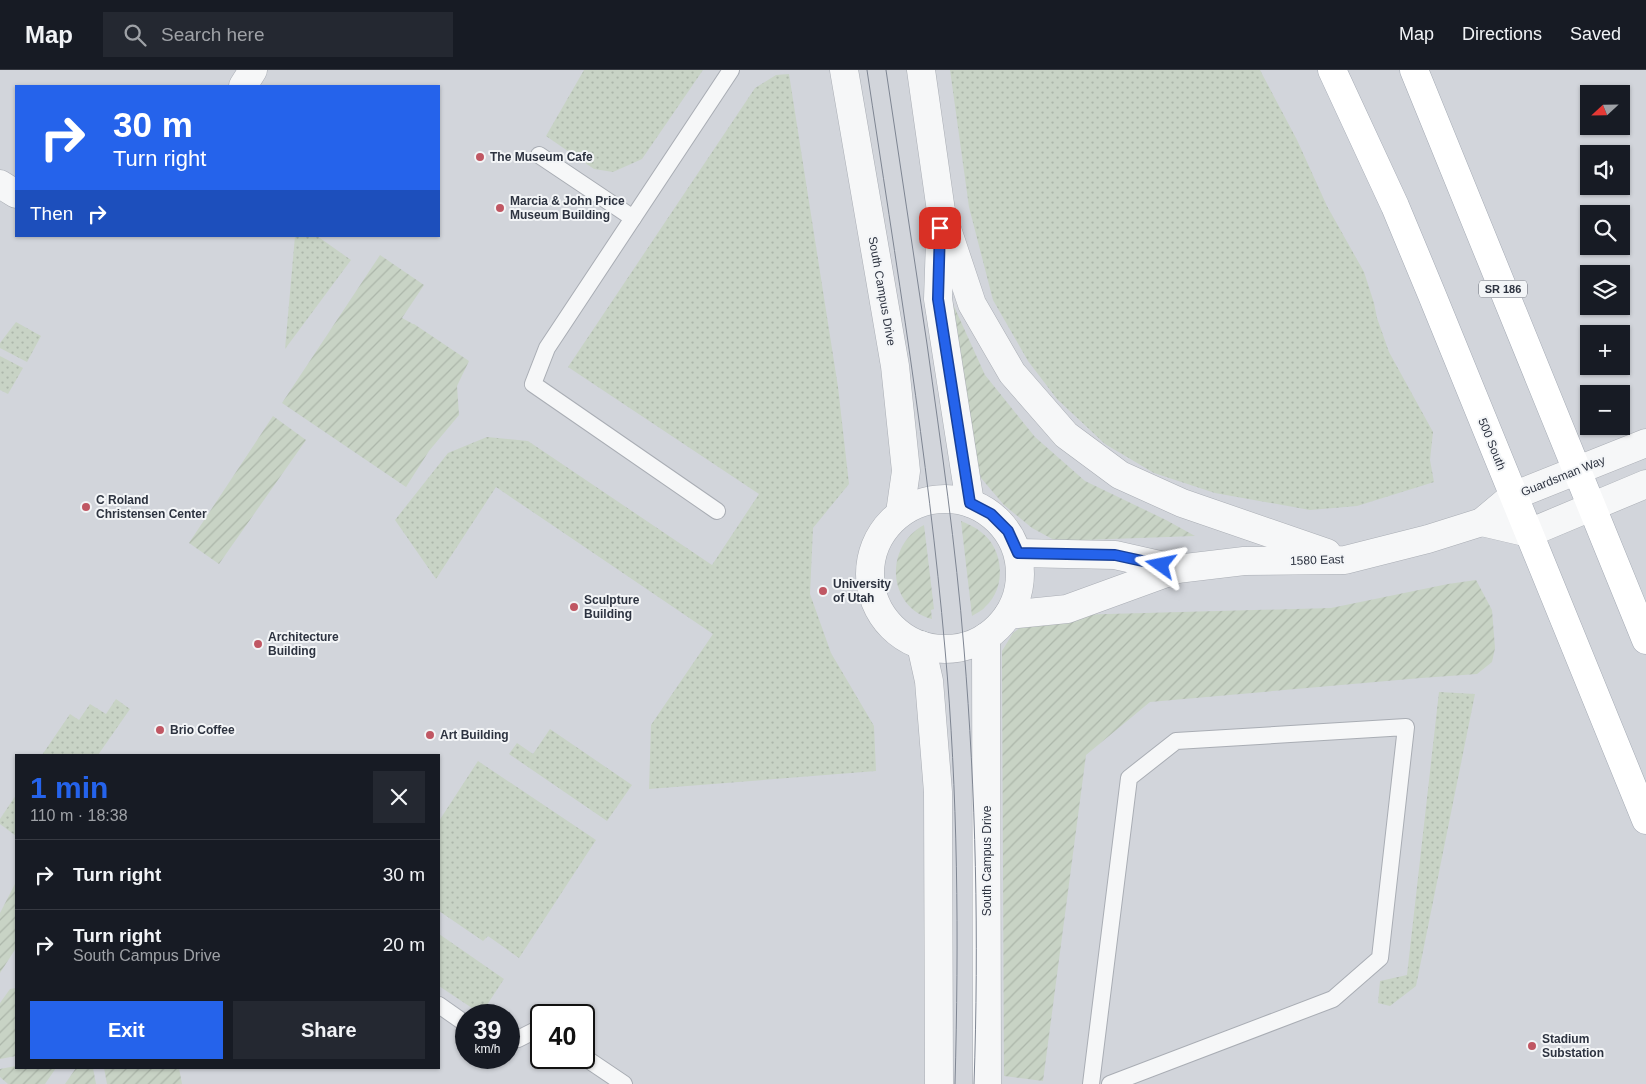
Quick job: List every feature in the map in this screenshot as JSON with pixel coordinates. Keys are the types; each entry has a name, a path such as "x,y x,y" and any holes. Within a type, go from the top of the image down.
{"main road":[{"name":"500 South","path":"1332,70 1394,206 1454,348 1646,820"},
{"name":"SR 186","path":"1414,70 1646,640"}],"street":[{"path":"244,85 254,70"},
{"name":"South Campus Drive","path":"844,70 895,366 906,471 900,513"},
{"path":"921,70 941,210 938,299 970,503"},
{"path":"0,184 15,193"},
{"path":"941,210 972,304 1012,373 1066,434 1120,475 1182,504 1345,560"},
{"name":"Guardsman Way","path":"1482,522 1513,496 1646,443"},
{"path":"1482,522 1529,533 1646,484"},
{"path":"948,498 970,503 991,514 1008,531 1018,553 1021,574 1018,596 999,627 986,637 964,647 945,649 922,646 898,632 880,612 871,586 871,558 882,533 900,513 914,505 930,500 948,498"},
{"name":"1580 East","path":"1008,615 1067,609 1177,568 1244,561 1345,560 1428,539 1482,522"},
{"name":"1580 East","path":"1018,553 1115,555 1177,568"},
{"name":"South Campus Drive","path":"986,637 987,1084"},
{"path":"922,646 929,681 938,792 939,1084"}],"lane":[{"path":"717,511 534,384 548,348 731,70"},
{"path":"539,155 633,218"},
{"path":"1091,1084 1129,778 1176,741 1406,727 1380,958 1333,999 1110,1084"},
{"path":"440,1006 455,1016"},
{"path":"595,1064 624,1084"}],"shaded area":[{"name":"University of Utah","path":"0,70 1646,70 1646,1084 0,1084"}],"green space":[{"path":"584,70 703,70 642,159 613,172 594,169 546,136"},
{"path":"950,70 1260,70 1297,140 1327,206 1364,272 1389,352 1433,432 1430,460 1434,482 1357,506 1310,510 1215,493 1154,473 1105,444 1057,399 1028,361 993,300 969,207"},
{"path":"789,74 838,387 849,484 813,528 810,594 831,653 874,726 876,771 649,789 651,725 713,634 496,487 436,579 395,520 448,453 487,437 528,441 712,565 759,494 568,367 755,88 776,75"},
{"path":"295,237 318,237 351,260 285,349"},
{"path":"380,255 424,285 402,318 469,361 457,386 459,415 429,451 406,487 282,403"},
{"path":"952,302 985,375 1035,437 1085,481 1195,536 1056,541 1032,528 1004,505 981,478 973,450"},
{"path":"16,322 41,336 27,362 0,348 0,343"},
{"path":"0,356 23,368 8,394 0,390"},
{"path":"273,416 306,440 219,564 189,543"},
{"path":"961,521 981,532 989,539 998,558 1000,569 997,590 992,599 982,610 972,616"},
{"path":"924,525 934,609 931,610 932,619 917,612 906,602 899,590 896,575 897,561 902,547 911,535"},
{"path":"1476,580 1492,610 1495,648 1492,662 1477,674 1150,702 1086,755 1043,1081 1004,1076 1002,651 1013,633 1035,616 1331,608"},
{"path":"1439,692 1475,694 1416,986 1390,1006 1378,1003 1380,981 1407,975"},
{"path":"116,699 130,709 99,754 43,754 70,714 79,720 90,704 106,714"},
{"path":"550,729 632,785 607,821 509,754 517,743 533,754"},
{"path":"478,761 596,840 519,958 488,936 483,941 440,912 440,819"},
{"path":"15,796 15,835 0,824 0,819"},
{"path":"15,884 15,950 0,973 0,913"},
{"path":"440,935 504,979 488,1004 466,1004 440,987"},
{"path":"15,988 15,1056 0,1059 0,1003 10,989"},
{"path":"15,1066 15,1069 55,1069 45,1084 8,1084 0,1077 0,1069"},
{"path":"75,1069 93,1069 96,1084 65,1084"},
{"path":"104,1069 179,1069 182,1084 107,1084"}],"tram line":[{"path":"867,70 930,504 945,649 955,812 957,975 955,1084"},
{"path":"886,70 938,420 961,611 974,812 976,921 974,1084"}],"place":[{"name":"The Museum Cafe","path":"480,157"},
{"name":"Marcia & John Price Museum Building","path":"500,208"},
{"name":"C Roland Christensen Center","path":"86,507"},
{"name":"University of Utah","path":"823,591"},
{"name":"Sculpture Building","path":"574,607"},
{"name":"Architecture Building","path":"258,644"},
{"name":"Brio Coffee","path":"160,730"},
{"name":"Art Building","path":"430,735"},
{"name":"Stadium Substation","path":"1532,1046"}],"route":[{"path":"940,228 938,299 970,503 991,514 1008,531 1018,553 1115,555 1161,565"}]}
